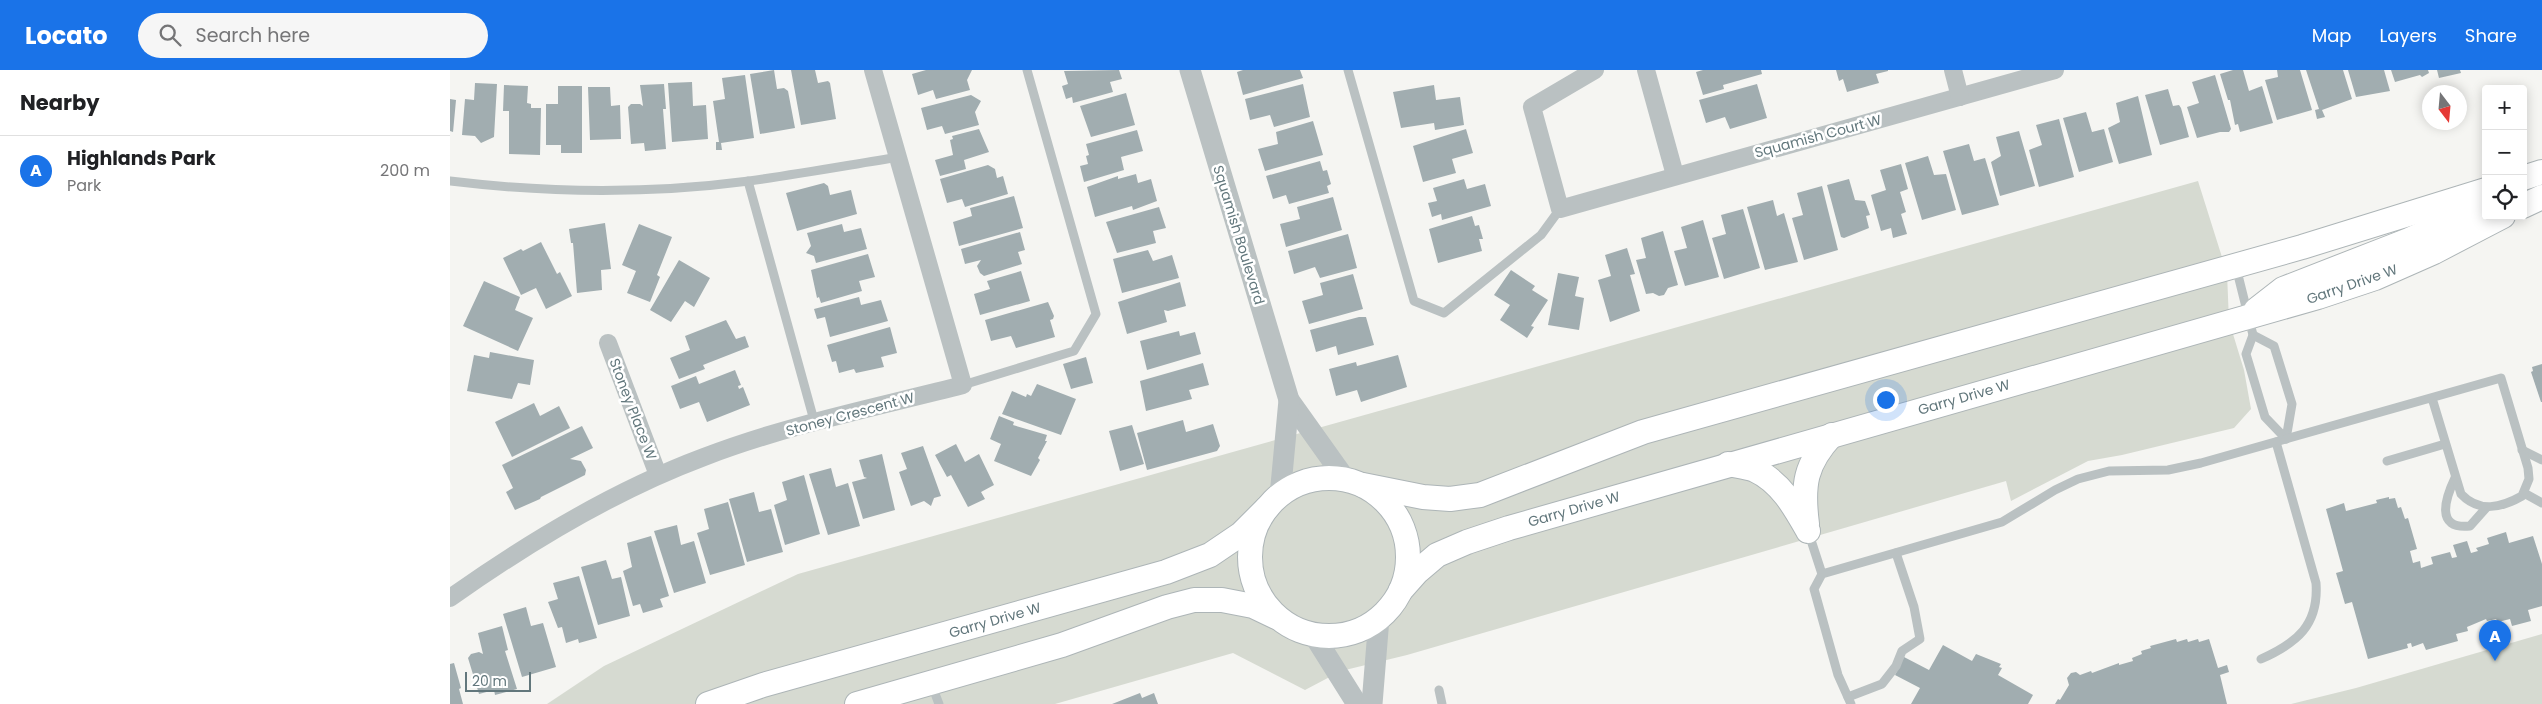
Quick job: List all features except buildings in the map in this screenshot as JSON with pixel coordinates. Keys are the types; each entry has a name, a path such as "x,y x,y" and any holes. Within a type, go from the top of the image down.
{"main road":[{"path":"1281,619 1263,599 1253,575 1250,558 1252,540 1258,523 1273,502 1294,486 1311,480 1328,478 1423,497 1450,499 1480,495 1643,432 2236,265 2482,191"},
{"path":"2527,204 2542,197"},
{"path":"2251,325 2283,289 2409,240 2482,207"},
{"name":"Garry Drive W","path":"1401,590 1417,572 1438,555 1467,542 1832,435 2251,325 2375,278 2434,252 2495,220"},
{"path":"1808,531 1804,498 1808,473 1816,452 1832,435"},
{"path":"1728,464 1755,470 1776,484 1791,502 1808,531"},
{"path":"857,704 935,693 1167,607 1194,600 1222,600 1253,606 1313,634 1330,636 1348,633 1364,627 1380,618 1392,605 1401,590 1407,573 1408,556 1406,538 1400,522 1391,507 1378,494 1355,482"},
{"name":"Garry Drive W","path":"708,704 762,685 1166,572 1210,555 1240,534 1273,502"}],"street":[{"path":"873,70 963,385"},
{"name":"Squamish Boulevard","path":"1190,70 1289,400 1355,482"},
{"path":"1560,209 1532,108 1595,70"},
{"path":"1646,70 1675,176"},
{"path":"1953,70 1960,97"},
{"name":"Squamish Court W","path":"1560,209 2055,70"},
{"name":"Stoney Place W","path":"608,343 658,475"},
{"name":"Stoney Crescent W","path":"450,598 550,533 658,475 749,441 963,385"},
{"name":"Squamish Boulevard","path":"1273,502 1289,400"},
{"path":"1372,704 1380,618"},
{"path":"1313,634 1358,704"}],"lane":[{"path":"963,385 1074,351 1096,314 1027,70"},
{"path":"1348,70 1414,301 1444,313 1541,235 1560,209"},
{"path":"450,181 553,190 659,189 748,181 899,157"},
{"path":"748,181 815,424"},
{"path":"2236,265 2251,325 2246,354 2265,417 2286,439"},
{"path":"2251,325 2274,346 2292,404 2286,439"},
{"path":"1822,574 2002,522 2055,490 2078,479 2109,471 2168,470 2201,463 2501,378 2530,479 2524,493 2514,501 2486,508 2469,503 2461,494 2455,478 2432,398"},
{"path":"2261,659 2287,647 2300,634 2312,617 2317,601 2316,583 2276,442"},
{"path":"2387,460 2446,444"},
{"path":"2522,450 2542,460"},
{"path":"2455,478 2445,502 2446,516 2450,521 2462,526 2470,526 2486,508"},
{"path":"2524,493 2542,503"},
{"path":"1808,531 1822,574 1814,590 1838,675 1850,701 1882,684 1896,666 1902,651 1920,639 1914,607 1896,553"},
{"path":"1438,690 1442,704"}],"shaded area":[{"path":"2198,181 2227,273 2229,321 2244,370 2251,409 2234,428 2122,455 2088,461 2011,501 2006,481 1407,655 1341,671 1305,690 1233,653 1055,704 547,704 604,666 798,574"},
{"path":"2542,634 2542,704 2291,704 2356,688"}],"place":[{"name":"Highlands Park","path":"2495,661"}]}
